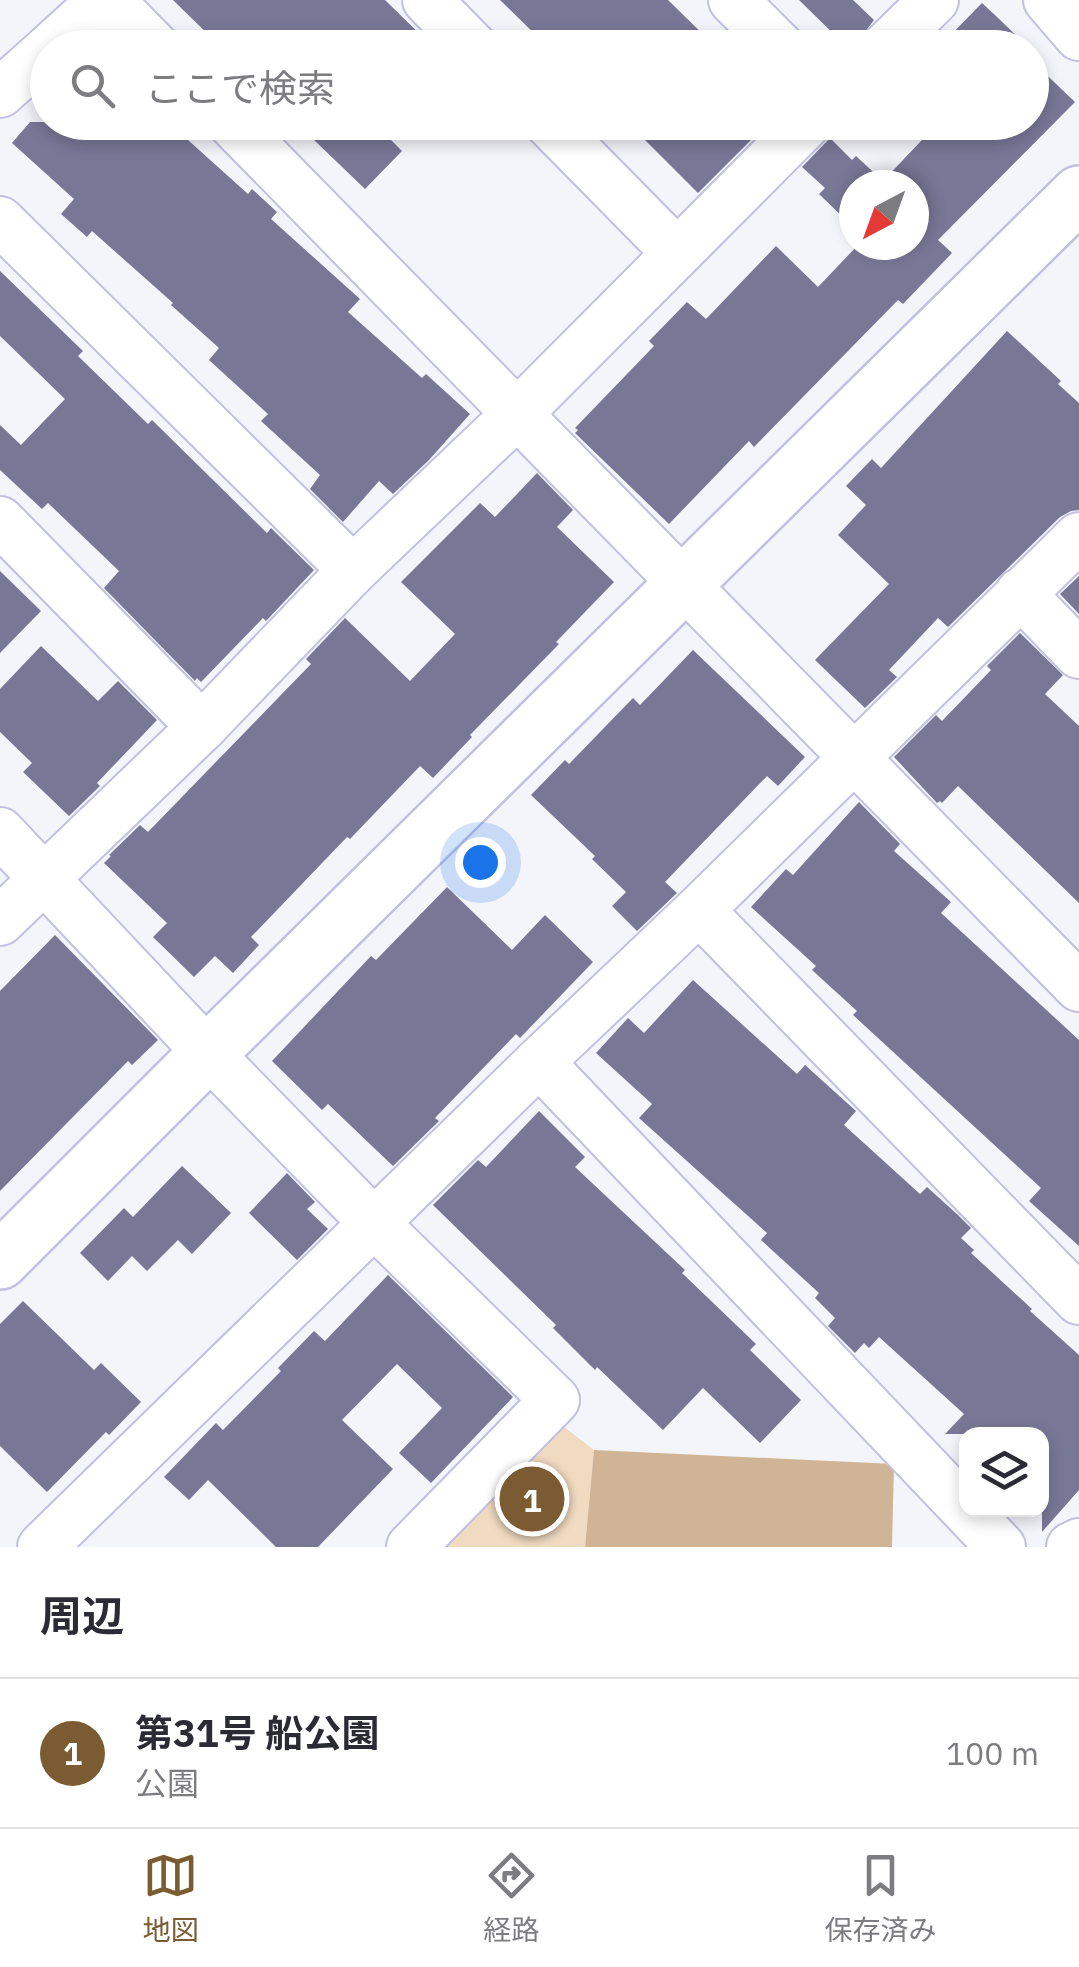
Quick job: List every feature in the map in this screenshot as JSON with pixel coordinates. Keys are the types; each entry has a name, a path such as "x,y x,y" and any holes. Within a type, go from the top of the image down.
{"street":[{"path":"71,30 106,0 137,30"},
{"path":"427,0 456,30"},
{"path":"734,0 763,30"},
{"path":"903,30 934,0"},
{"path":"1048,0 1079,36"},
{"path":"0,93 30,66"},
{"path":"249,140 1079,986"},
{"path":"566,140 677,253"},
{"path":"0,921 202,726 353,570 518,413 790,140"},
{"path":"0,1261 1079,194"},
{"path":"0,221 353,570"},
{"path":"0,521 202,726"},
{"path":"42,1547 1079,537"},
{"path":"1020,593 1079,654"},
{"path":"0,832 374,1223 555,1400 411,1547"},
{"path":"699,910 1079,1300"},
{"path":"539,1062 1001,1547"},
{"path":"1071,1547 1079,1543"}],"shaded area":[{"path":"564,1427 594,1450 585,1547 425,1547 541,1433"},
{"path":"594,1450 894,1464 892,1547 585,1547"}],"building":[{"path":"173,0 385,0 416,30 204,30"},
{"path":"500,0 668,0 699,30 531,30"},
{"path":"799,0 853,0 874,20 866,30 830,30"},
{"path":"982,3 1010,30 956,30"},
{"path":"1049,77 1075,102 1049,128"},
{"path":"30,122 30,140 188,140 248,194 252,189 277,212 271,219 360,299 348,312 422,378 426,374 470,414 393,494 379,481 343,522 310,489 320,475 261,421 268,414 209,360 219,348 92,231 87,237 61,214 74,199 12,143"},
{"path":"314,140 391,140 402,151 365,189"},
{"path":"645,140 751,140 698,193"},
{"path":"828,140 852,160 856,156 871,170 839,170 839,213 819,194 825,188 802,167"},
{"path":"922,140 1037,140 938,240 952,253 903,304 898,300 754,447 749,441 669,524 575,433 575,428 654,346 649,341 687,302 706,319 776,246 818,287 844,260 929,260 929,170 893,170"},
{"path":"0,271 83,351 78,356 148,424 152,420 267,533 271,528 314,570 201,682 197,678 195,681 104,588 119,571 48,503 42,509 0,470 0,425 21,445 65,399 0,336"},
{"path":"1007,331 1079,403 1079,510 1060,517 948,627 938,618 889,670 897,677 865,708 815,660 889,584 838,535 866,505 846,486 872,459 881,468"},
{"path":"537,473 573,510 557,527 614,582 433,778 420,766 350,839 347,837 251,937 259,945 233,973 215,956 194,977 153,937 167,923 104,863 109,855 140,825 148,832 311,664 306,659 345,618 410,681 455,634 401,582 480,503 495,517"},
{"path":"0,571 41,611 0,653"},
{"path":"1079,576 1079,614 1060,594"},
{"path":"1020,633 1063,675 1045,694 1079,726 1079,903 958,786 942,803 937,803 894,757 936,715 942,721"},
{"path":"41,646 98,701 118,681 157,720 69,816 23,772 32,763 0,732 0,689"},
{"path":"693,650 805,757 778,786 767,776 665,882 677,893 637,931 612,906 626,892 592,859 595,856 531,795 565,760 569,764 633,698 640,705"},
{"path":"859,802 900,844 894,851 951,902 941,913 1079,1040 1079,1246 1029,1201 1041,1188 853,1015 857,1011 812,970 816,966 751,907 786,869 793,875"},
{"path":"447,887 512,950 545,915 593,962 520,1038 516,1034 393,1166 328,1104 322,1110 272,1061 371,956 376,960"},
{"path":"55,935 158,1040 132,1065 128,1061 0,1191 0,991"},
{"path":"693,980 797,1074 805,1065 856,1111 844,1125 920,1194 927,1187 958,1215 971,1228 961,1238 974,1250 971,1253 1079,1355 1079,1490 1042,1532 1042,1517 1049,1517 1049,1427 959,1427 959,1434 945,1434 964,1414 879,1337 869,1348 864,1343 855,1353 828,1326 835,1318 815,1298 819,1293 761,1240 767,1233 639,1118 652,1104 596,1053 628,1018 644,1033"},
{"path":"539,1111 585,1157 575,1167 685,1270 682,1273 756,1344 750,1350 801,1400 760,1443 703,1388 663,1430 597,1367 595,1370 553,1328 556,1325 433,1205 478,1160 486,1167"},
{"path":"182,1166 231,1213 192,1254 178,1240 147,1271 132,1256 108,1281 80,1253 124,1208 133,1217"},
{"path":"287,1173 315,1202 307,1209 328,1229 297,1260 249,1213"},
{"path":"388,1275 513,1397 431,1483 399,1453 442,1408 397,1364 342,1420 393,1469 318,1547 276,1547 208,1480 189,1500 164,1477 216,1423 223,1430 314,1331 325,1341"},
{"path":"23,1301 94,1370 101,1363 141,1402 47,1492 0,1446 0,1324"}],"place":[{"name":"第31号 船公園","path":"532,1499"}]}
